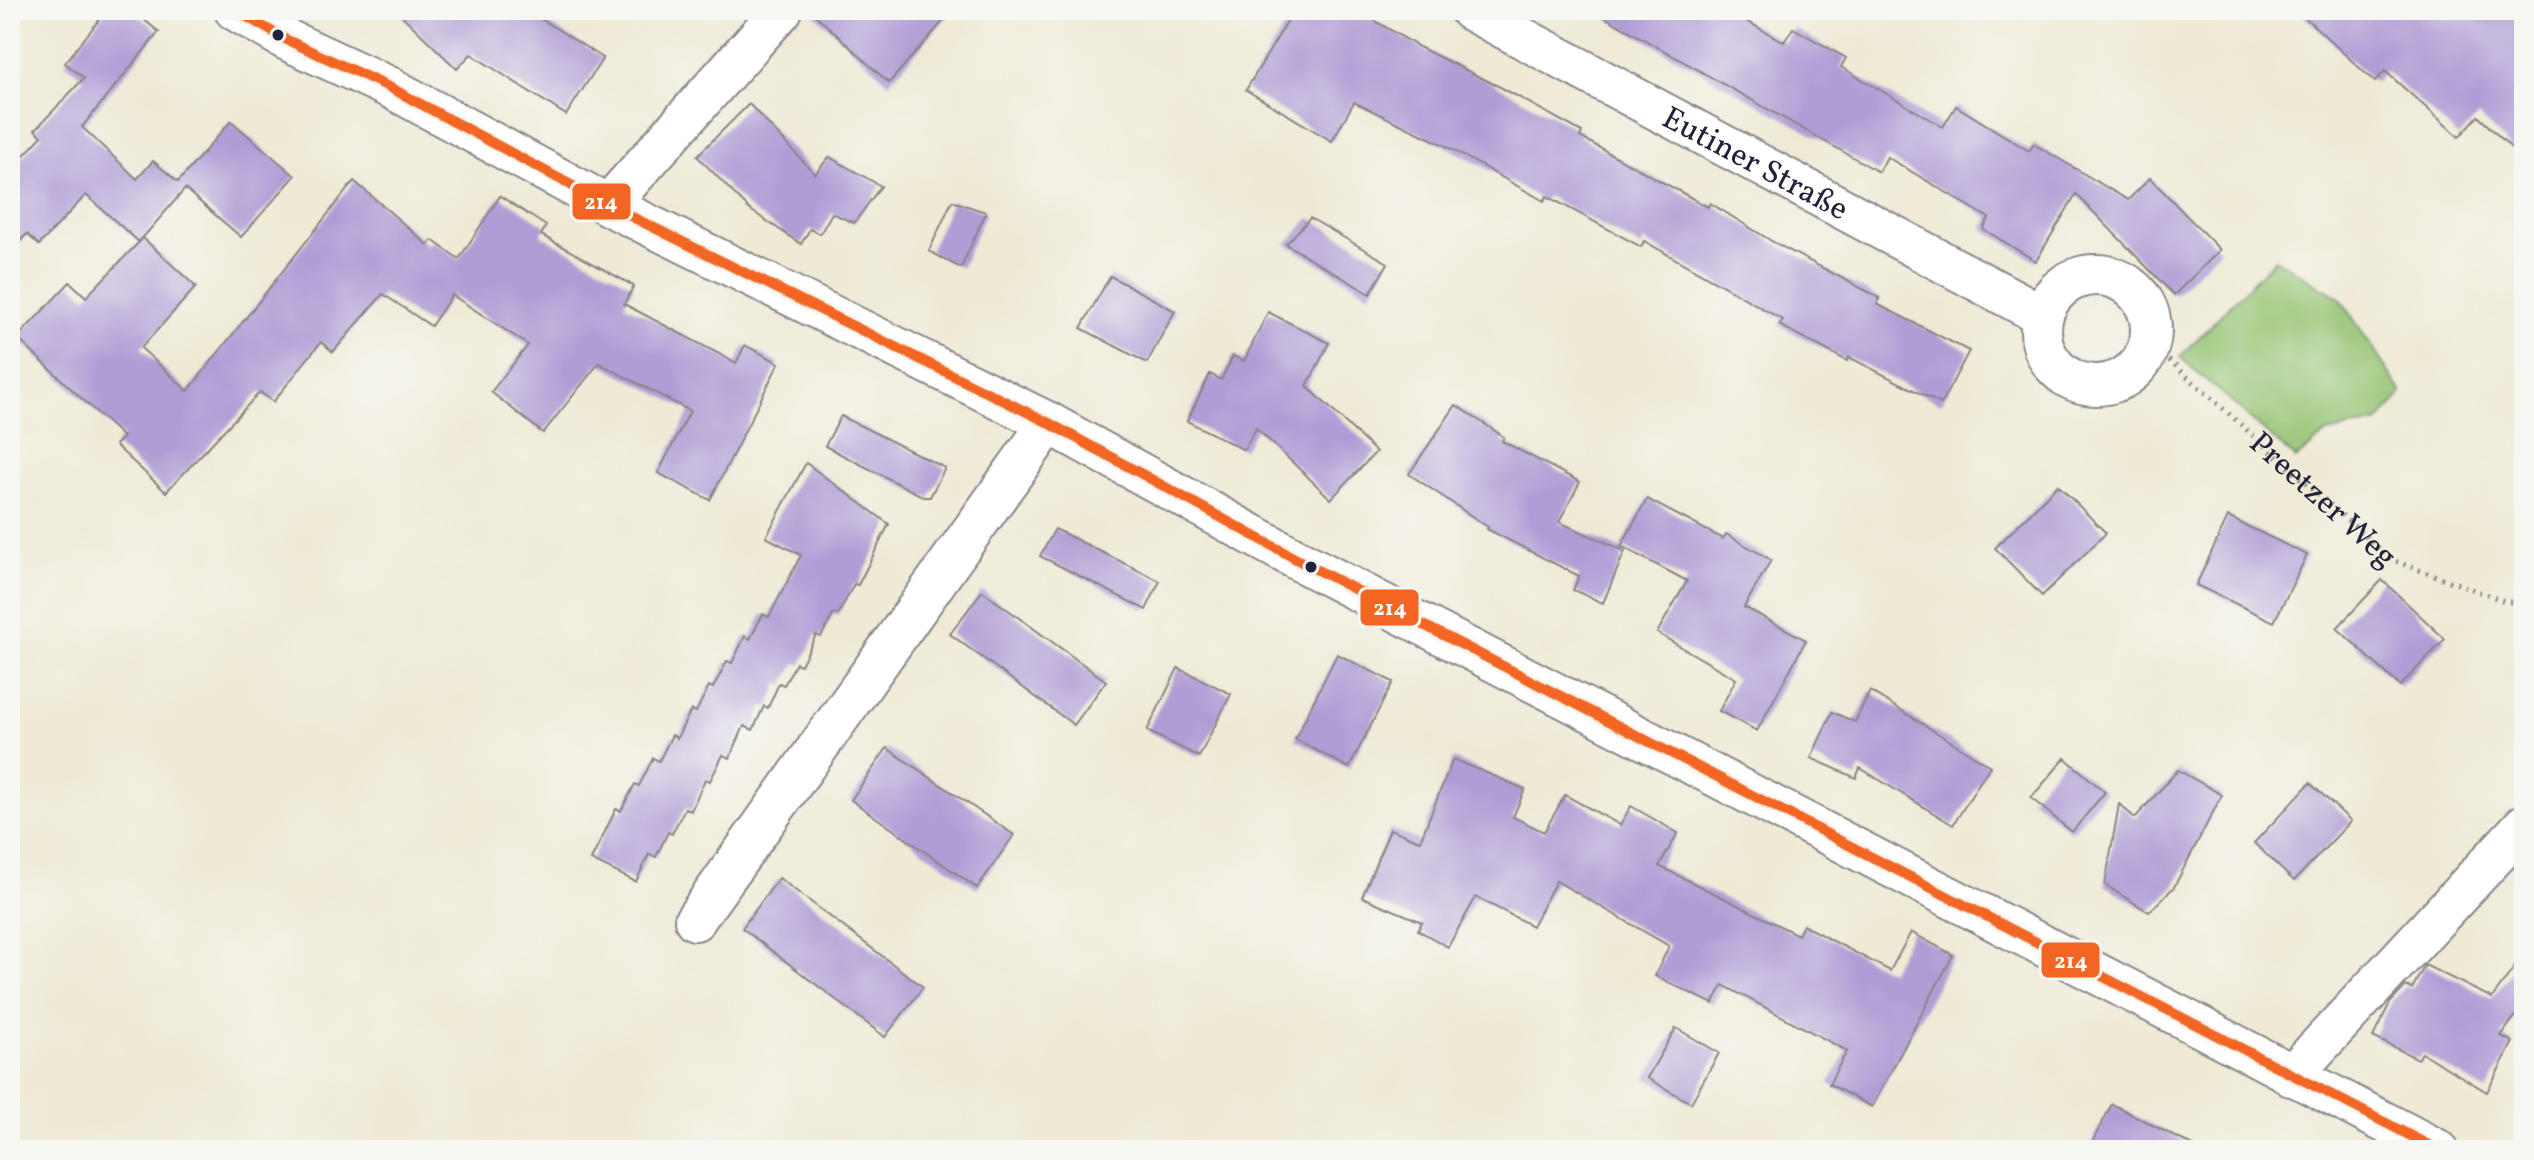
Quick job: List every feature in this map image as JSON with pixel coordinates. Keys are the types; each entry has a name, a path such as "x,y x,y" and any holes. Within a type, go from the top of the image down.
{"street":[{"path":"235,10 285,39 391,88 608,205 1049,423 1312,567 2438,1150"},
{"path":"608,205 782,10"},
{"name":"Eutiner Straße","path":"1470,10 2042,315"},
{"path":"2089,274 2109,275 2126,283 2140,295 2152,327 2151,344 2136,370 2114,383 2078,383 2057,370 2043,349 2040,332 2042,315 2054,293 2069,281 2089,274"},
{"path":"695,920 1049,423"},
{"path":"2291,1076 2524,825"}],"path":[{"name":"Preetzer Weg","path":"2151,344 2392,560 2507,602 2524,602"}],"green space":[{"path":"2275,259 2340,298 2402,393 2379,422 2327,433 2296,459 2180,357"}],"building":[{"path":"107,10 132,10 159,32 82,127 137,179 153,161 178,182 231,121 295,176 241,237 185,189 139,242 86,195 39,245 27,234 10,252 10,170 42,136 35,130 84,78 65,63"},
{"path":"396,10 527,10 603,58 566,115 471,54 457,69"},
{"path":"810,10 953,10 889,83"},
{"path":"1294,10 1357,10 1419,47 1582,132 1580,137 1708,207 1710,203 1773,242 1880,298 1877,304 1969,351 1941,404 1849,357 1847,361 1779,325 1783,320 1644,241 1641,247 1547,196 1544,201 1444,145 1354,102 1332,141 1246,90"},
{"path":"1592,10 1726,10 1784,42 1793,28 1846,58 1841,67 1943,127 1956,106 2029,151 2034,144 2128,200 2150,178 2220,250 2174,295 2076,194 2036,261 1983,229 1989,218 1887,157 1879,172"},
{"path":"2297,10 2508,10 2524,24 2524,160 2478,116 2459,137 2385,71 2375,82"},
{"path":"749,104 815,174 829,157 881,186 854,223 832,213 820,234 810,229 801,244 749,209 697,156"},
{"path":"354,181 428,245 432,240 459,259 500,196 546,226 541,235 634,286 624,304 736,363 745,345 779,363 710,500 658,473 690,411 599,363 543,433 491,392 528,345 452,295 431,326 383,294 333,352 321,342 273,402 260,392 166,492 115,445 123,437 17,338 70,282 86,297 143,238 196,287 141,348 188,391"},
{"path":"952,201 986,212 961,268 929,251"},
{"path":"1310,218 1388,263 1370,294 1286,244"},
{"path":"1110,276 1175,311 1147,363 1081,328"},
{"path":"1268,312 1329,343 1307,386 1376,452 1331,499 1256,428 1244,450 1187,421 1210,374 1221,380 1233,356 1244,361"},
{"path":"1456,405 1504,437 1502,441 1580,482 1559,522 1625,551 1603,603 1573,590 1579,576 1487,529 1409,474"},
{"path":"841,416 945,468 930,497 924,497 825,446"},
{"path":"806,463 889,524 858,585 854,584 838,615 834,613 821,637 816,635 801,665 796,663 784,685 779,683 768,708 764,706 753,730 744,726 730,758 723,755 710,781 705,779 691,811 685,808 672,834 668,832 656,857 649,854 636,882 591,860 616,809 621,811 635,784 639,786 653,758 659,761 672,735 677,738 691,710 696,712 709,686 713,688 727,661 732,663 745,636 750,639 763,614 769,617 801,555 766,537"},
{"path":"2058,485 2106,533 2042,596 1995,548"},
{"path":"1647,499 1723,539 1726,534 1771,560 1744,607 1806,640 1757,731 1719,711 1736,679 1657,633 1687,581 1621,546"},
{"path":"2228,517 2307,555 2274,622 2196,585"},
{"path":"1055,529 1160,581 1146,610 1040,556"},
{"path":"2382,580 2445,639 2400,686 2337,628"},
{"path":"982,591 1106,681 1074,725 950,634"},
{"path":"1337,654 1393,682 1349,768 1295,739"},
{"path":"1178,668 1231,694 1199,757 1147,731"},
{"path":"1870,691 1990,766 1953,825 1860,768 1856,778 1811,758 1832,712 1855,722"},
{"path":"887,748 1014,835 977,888 851,800"},
{"path":"2065,758 2105,792 2072,832 2031,798"},
{"path":"1453,759 1525,789 1513,817 1544,832 1565,795 1620,825 1631,806 1678,833 1659,866 1798,935 1803,925 1890,971 1911,932 1953,955 1872,1107 1829,1084 1847,1051 1723,985 1713,1004 1655,976 1669,946 1556,881 1532,926 1476,897 1448,947 1418,930 1422,922 1362,897 1390,829 1420,841"},
{"path":"2178,770 2222,795 2174,887 2149,912 2105,885 2119,804 2135,818"},
{"path":"2310,783 2351,821 2294,881 2254,843"},
{"path":"779,878 923,987 885,1037 742,928"},
{"path":"2524,954 2524,1004 2501,1036 2513,1042 2487,1092 2422,1053 2418,1059 2373,1037 2390,1003 2406,986 2412,989 2425,965 2492,998"},
{"path":"1676,1028 1719,1053 1691,1103 1647,1078"},
{"path":"2112,1104 2201,1150 2088,1150"}],"transit line":[{"name":"214","path":"235,10 285,39 391,88 608,205 1049,423 1298,560 2438,1150"}]}
